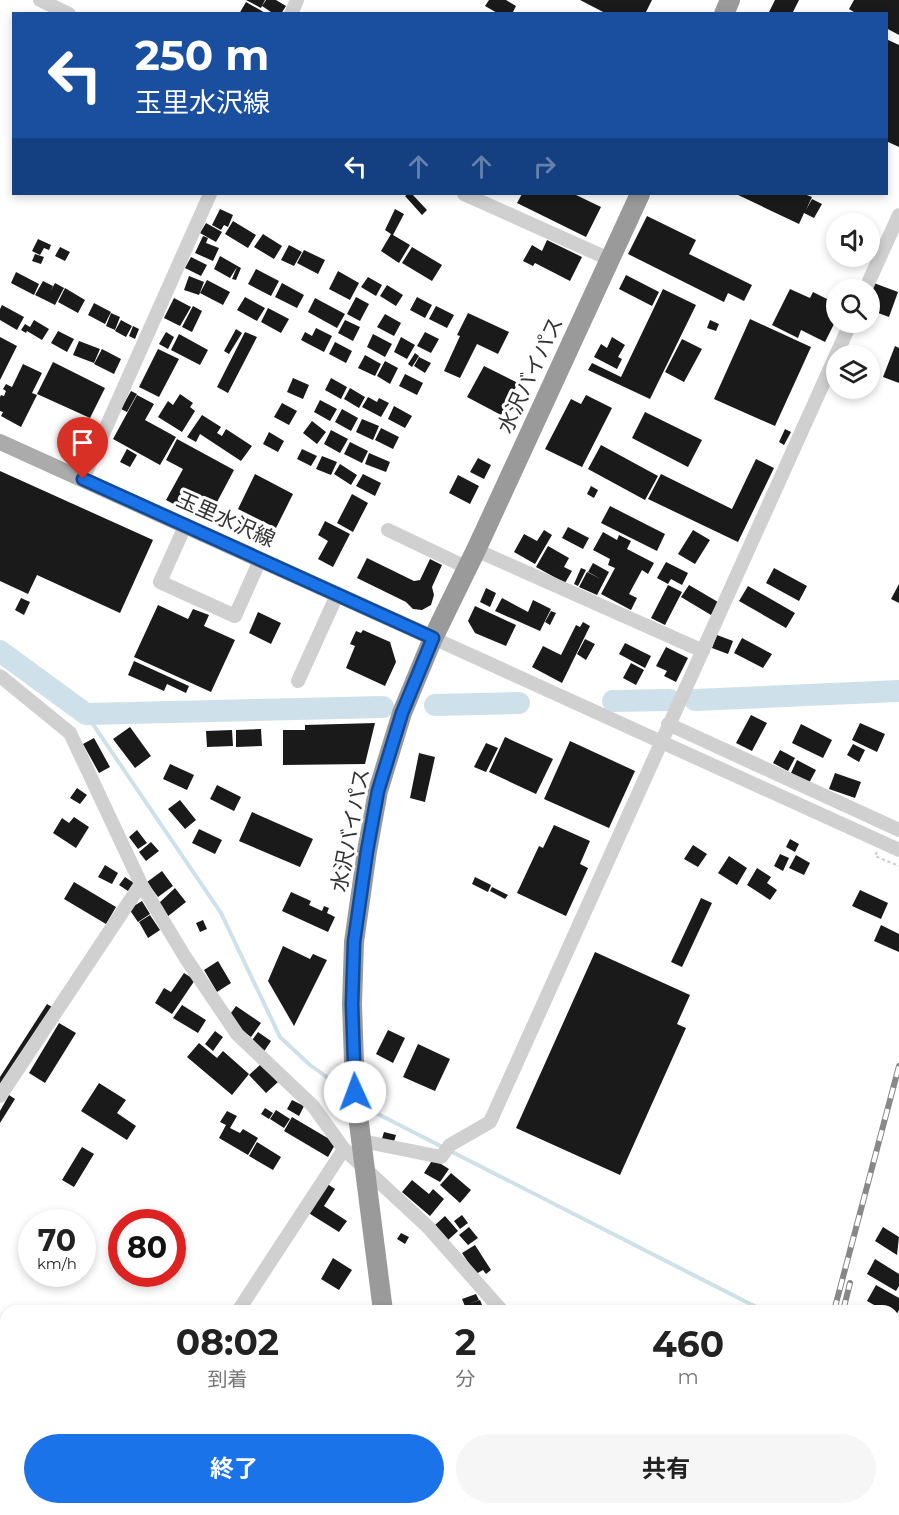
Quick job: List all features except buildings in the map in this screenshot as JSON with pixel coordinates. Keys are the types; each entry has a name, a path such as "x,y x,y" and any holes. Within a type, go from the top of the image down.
{"highway":[{"name":"水沢バイパス","path":"382,1305 363,1166 352,1145 355,1092 352,1004 354,942 378,791 402,713 433,638 472,559 640,195"}],"main road":[{"name":"玉里水沢線","path":"0,442 433,638"}],"street":[{"path":"40,0 65,12"},
{"path":"83,479 210,195"},
{"path":"466,195 609,259"},
{"path":"870,279 899,215"},
{"path":"0,676 70,733 141,884 185,957 237,1034 352,1145 441,1157 450,1145 490,1122 845,333"},
{"path":"185,526 159,582 235,616 260,560"},
{"path":"388,530 472,559 703,651"},
{"path":"298,681 337,595"},
{"path":"433,638 899,850"},
{"path":"668,724 899,830"},
{"path":"0,1096 141,884"},
{"path":"242,1305 352,1145"},
{"path":"363,1166 428,1227 497,1305"}],"waterway":[{"path":"0,651 86,714 383,707"},
{"path":"695,700 899,691"},
{"path":"613,701 670,700"},
{"path":"435,705 519,703"},
{"path":"86,714 221,913 280,1037 310,1065 349,1093"},
{"path":"365,1105 374,1112 752,1305"}],"railway":[{"path":"836,1305 899,1066"},
{"path":"844,1305 850,1283"}],"route":[{"path":"83,479 433,638 402,713 378,791 367,851 354,942 352,1004 355,1092"}]}
